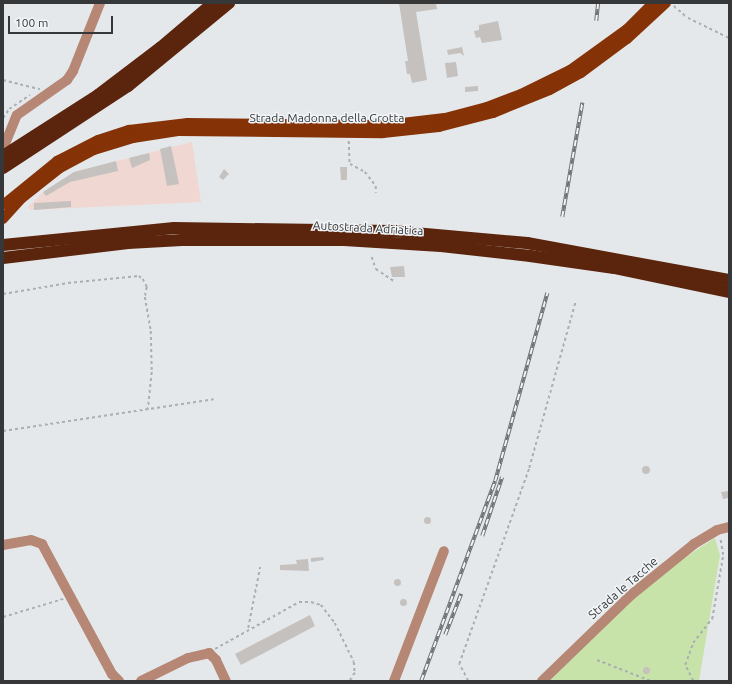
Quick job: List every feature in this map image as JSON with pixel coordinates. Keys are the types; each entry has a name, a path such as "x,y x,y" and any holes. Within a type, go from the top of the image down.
{"highway":[{"path":"3,156 98,95 160,48 212,3"},
{"path":"3,168 60,133 128,86 229,3"},
{"name":"Autostrada Adriatica","path":"3,245 174,228 392,230 527,243 729,280"},
{"name":"Autostrada Adriatica","path":"3,258 128,243 182,240 344,240 441,246 530,256 614,268 729,292"}],"main road":[{"name":"Strada Madonna della Grotta","path":"3,205 58,160 98,140 135,129 188,123 385,125 445,118 487,107 521,94 570,70 627,29 653,3"},
{"name":"Strada Madonna della Grotta","path":"3,219 22,198 60,168 94,150 133,138 179,131 348,133 439,127 517,104 550,90 593,65 639,29 666,3"}],"street":[{"path":"5,144 17,115 66,80 73,71 100,3"},
{"name":"Strada le Tacche","path":"542,681 631,595 694,544 717,530 729,527"},
{"path":"3,545 31,540 42,544 112,674 119,681"},
{"path":"394,681 444,551"},
{"path":"141,681 188,658 209,653 216,660 226,681"}],"path":[{"path":"671,3 688,18 729,38"},
{"path":"3,80 33,86 46,94"},
{"path":"348,133 350,164 365,172 376,186 376,193"},
{"path":"372,257 376,269 395,282"},
{"path":"3,294 68,283 139,276 143,279 147,286 145,297 151,331 152,372 148,410"},
{"path":"468,681 459,664 529,468 576,300"},
{"path":"3,431 214,399"},
{"path":"693,681 685,665 693,643 712,619 723,555 717,530"},
{"path":"248,628 260,567"},
{"path":"3,617 70,597"},
{"path":"209,653 248,628 299,602 321,605 335,623 354,662 356,673 350,681"},
{"path":"596,660 652,681"}],"shaded area":[{"path":"192,142 201,202 30,210 28,207 43,192 74,172"}],"green space":[{"path":"715,538 720,555 699,681 542,681 667,569"}],"building":[{"path":"399,3 436,3 437,9 416,12 427,80 412,83 410,74 407,74 405,61 408,61"},
{"path":"498,21 502,40 482,43 480,37 476,38 474,31 479,30 479,25"},
{"path":"462,47 464,56 460,53 448,55 447,50"},
{"path":"456,62 458,76 447,78 445,63"},
{"path":"478,86 478,91 465,92 465,87"},
{"path":"171,146 179,184 167,186 160,149"},
{"path":"149,153 150,160 132,168 129,158"},
{"path":"116,161 118,171 70,182 46,196 43,192 74,172"},
{"path":"340,167 347,167 347,180 341,180"},
{"path":"224,169 229,174 223,180 219,177"},
{"path":"71,201 71,207 34,210 34,203"},
{"path":"404,266 405,277 392,277 390,267"},
{"path":"644,466 648,466 650,470 648,474 644,474 642,472 642,468"},
{"path":"728,491 729,498 723,499 721,492"},
{"path":"427,517 430,520 427,523 424,520"},
{"path":"323,557 324,560 311,562 311,558"},
{"path":"308,559 309,571 280,570 280,565 297,564 296,560"},
{"path":"397,579 400,582 397,585 394,582"},
{"path":"403,598 406,599 406,605 403,606 400,605 399,602 400,599"},
{"path":"310,615 315,626 241,665 235,654"},
{"path":"646,667 649,670 646,673 643,670"}],"railway":[{"path":"596,21 598,3"},
{"path":"562,217 582,103"},
{"path":"421,681 495,481 547,293"},
{"path":"482,536 502,477"},
{"path":"445,635 461,594"}]}
